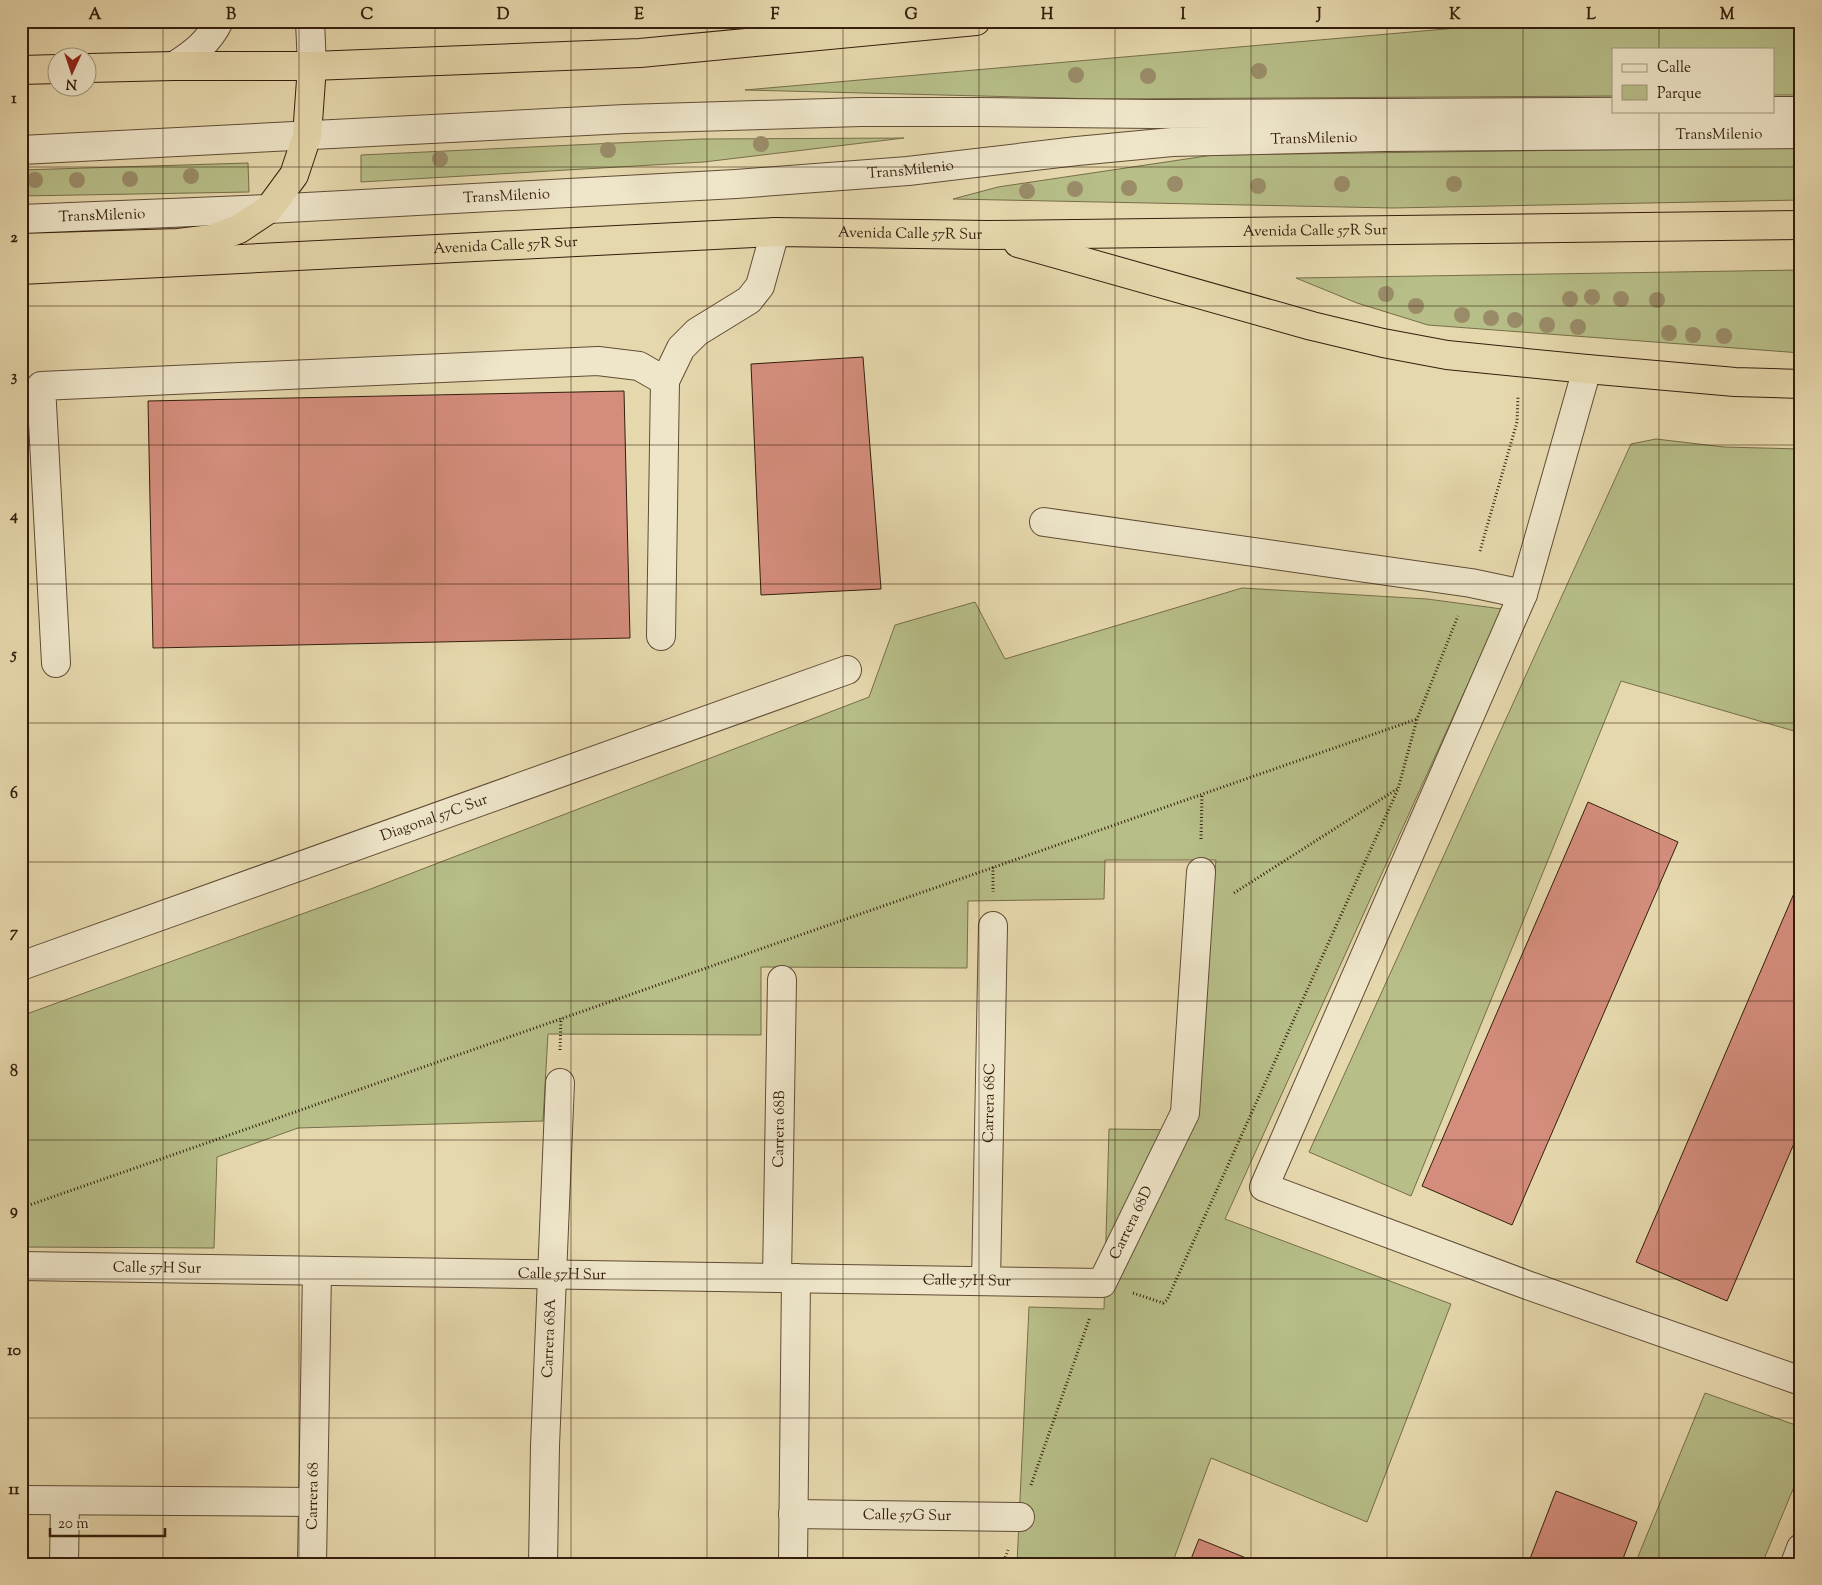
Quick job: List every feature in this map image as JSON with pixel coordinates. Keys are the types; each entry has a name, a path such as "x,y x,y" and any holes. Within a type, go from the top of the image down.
{"highway":[{"path":"640,53 786,21"},
{"path":"98,68 312,66 640,53 976,21"},
{"path":"21,248 178,243 212,238 239,229 269,209 294,175 307,136 312,66"},
{"path":"21,70 48,69"},
{"name":"Avenida Calle 57R Sur","path":"21,270 775,232 988,234 1801,225"},
{"path":"988,234 1312,326 1383,343 1447,355 1735,382 1801,384"}],"street":[{"path":"174,66 203,45 213,33 219,21"},
{"path":"310,21 312,66"},
{"name":"TransMilenio","path":"21,150 625,119 851,113 1801,112"},
{"name":"TransMilenio","path":"21,218 269,209 736,184 889,172 1172,142 1414,136 1801,134"},
{"path":"661,636 665,381 681,348 697,332 749,300 760,286 775,232"},
{"path":"56,664 41,386 598,361 639,366 665,381"},
{"path":"1587,369 1523,594 1264,1187 1526,1285 1801,1381"},
{"path":"1044,522 1471,583 1523,594"},
{"name":"Diagonal 57C Sur","path":"21,966 847,670"},
{"name":"Carrera 68D","path":"1102,1283 1186,1113 1201,872"},
{"name":"Carrera 68C","path":"986,1281 993,926"},
{"name":"Carrera 68B","path":"782,980 786,1278 794,1415 793,1514"},
{"name":"Carrera 68A","path":"543,1564 545,1446 560,1083"},
{"name":"Calle 57H Sur","path":"21,1266 1102,1283"},
{"name":"Carrera 68","path":"312,1564 317,1271"},
{"path":"21,1500 313,1502"},
{"path":"64,1564 65,1501"},
{"path":"793,1514 793,1564"},
{"name":"Calle 57G Sur","path":"793,1514 1020,1517"},
{"path":"1795,1564 1801,1548"}],"path":[{"path":"21,1208 1417,720"},
{"path":"1003,1564 1102,1283 1163,1303 1167,1300 1398,789 1198,916"},
{"path":"1201,872 1202,794"}],"green space":[{"path":"1503,24 1801,27 1801,95 1774,95 1774,48 1612,48 1612,96 1100,99 745,90"},
{"path":"904,138 704,162 361,182 361,155 701,139"},
{"path":"1801,147 1801,200 1392,208 953,199 998,187 1213,155"},
{"path":"248,163 249,192 21,196 21,170"},
{"path":"1801,270 1801,353 1428,325 1357,303 1296,278"},
{"path":"1656,439 1724,447 1801,449 1801,733 1621,681 1411,1196 1309,1152 1631,444"},
{"path":"1242,588 1427,599 1502,609 1225,1219 1451,1304 1367,1522 1211,1458 1172,1564 1017,1564 1029,1307 1104,1309 1109,1129 1193,1130 1216,860 1105,860 1104,899 968,901 967,968 761,967 761,1035 548,1034 543,1121 298,1128 217,1157 214,1248 21,1247 21,1016 368,890 869,697 895,625 975,602 1005,659"},
{"path":"1705,1393 1801,1427 1801,1470 1762,1564 1635,1564"}],"building":[{"path":"863,357 881,589 761,595 751,364"},
{"path":"624,391 630,638 153,648 148,401"},
{"path":"1588,802 1678,842 1512,1225 1422,1186"},
{"path":"1801,877 1801,1127 1727,1301 1636,1262"},
{"path":"1556,1491 1637,1522 1621,1564 1528,1564"},
{"path":"1199,1539 1261,1564 1189,1564"}]}
